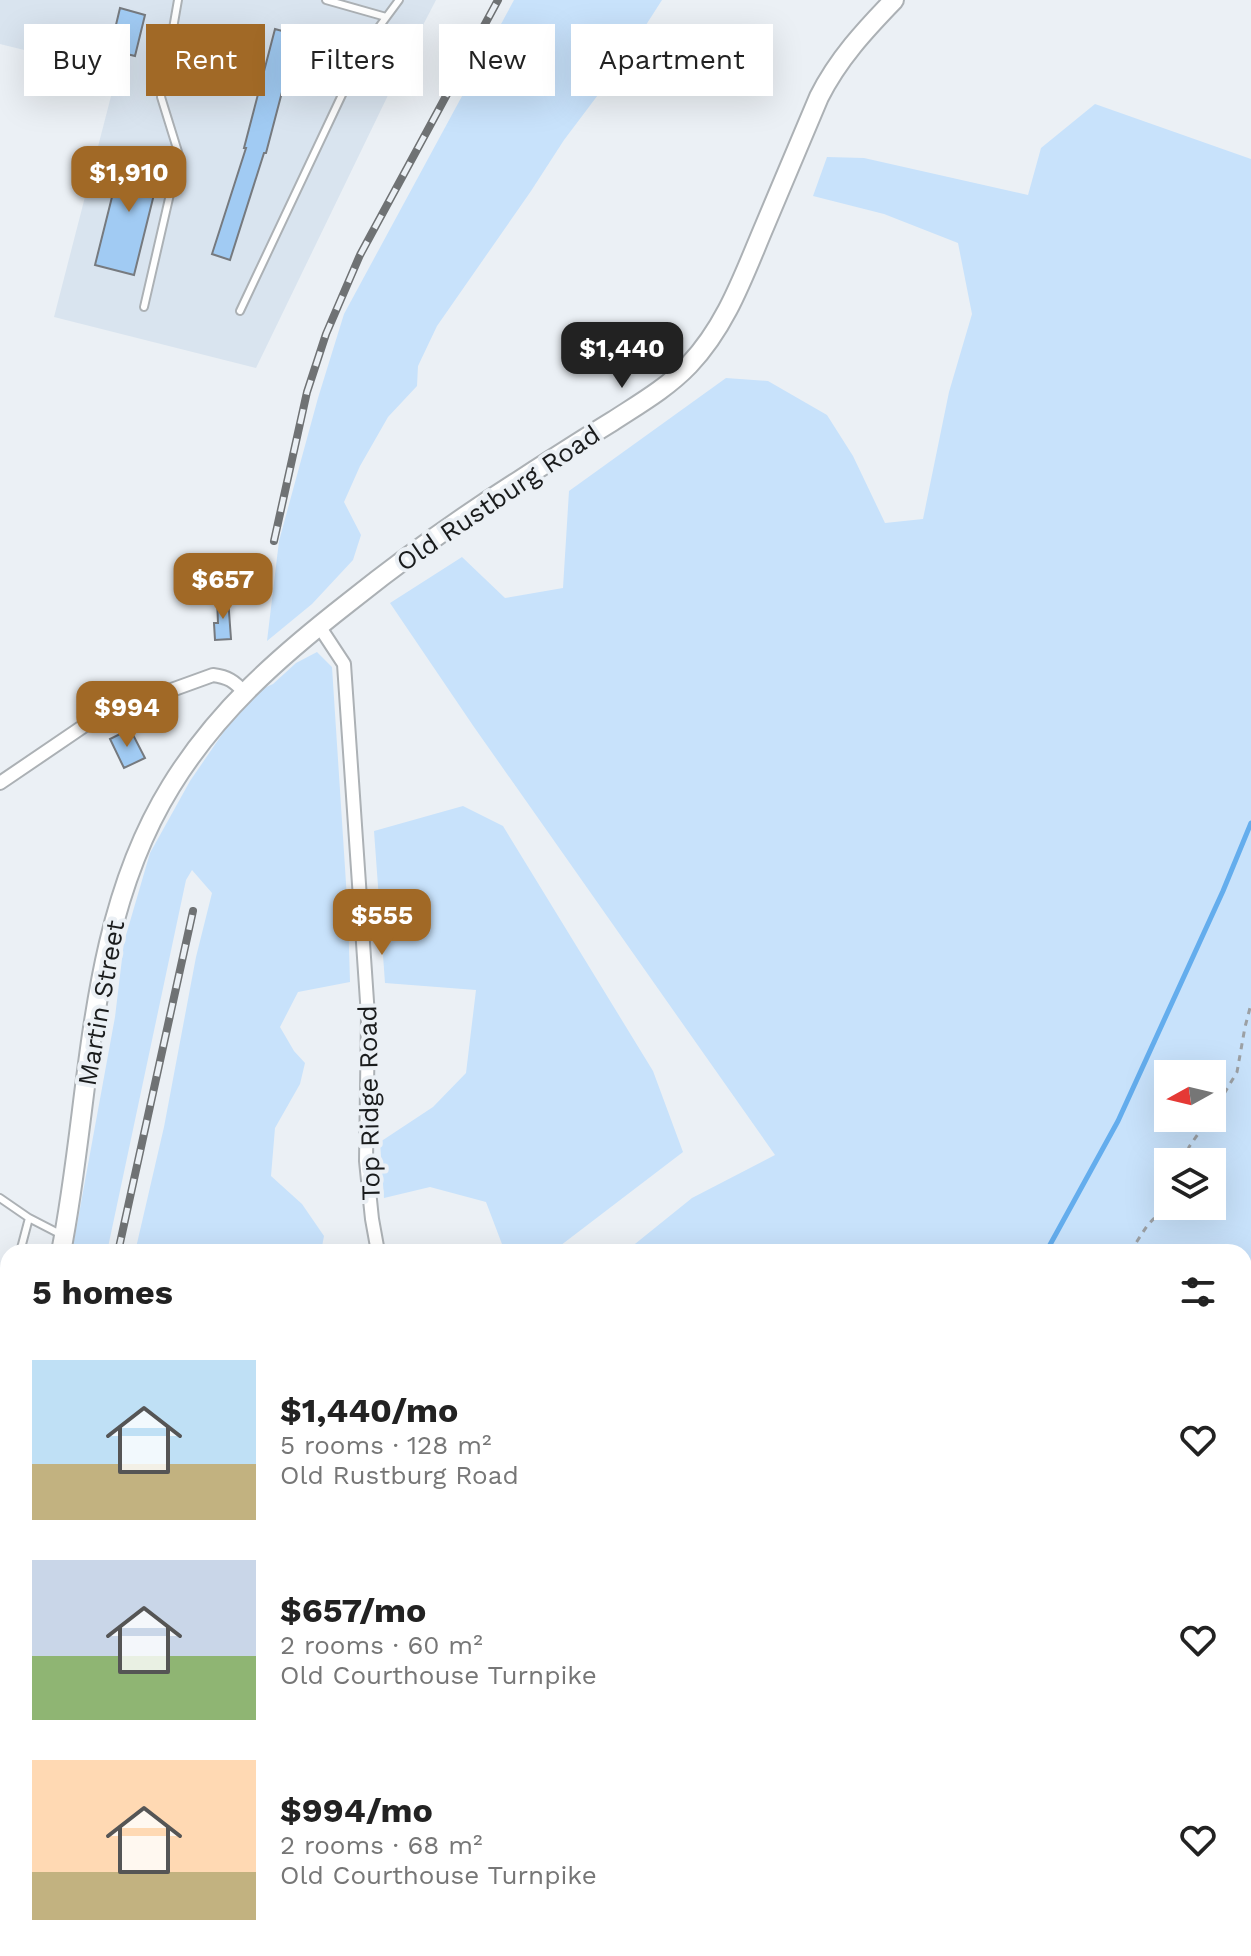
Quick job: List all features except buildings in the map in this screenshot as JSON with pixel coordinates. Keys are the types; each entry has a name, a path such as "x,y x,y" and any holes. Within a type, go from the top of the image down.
{"street":[{"name":"Old Rustburg Road","path":"244,692 319,626 443,531 655,393 689,365 716,332 739,289 819,97 834,69 856,40 894,0"},
{"name":"Top Ridge Road","path":"319,626 344,664 368,1016 366,1161 377,1244"},
{"path":"0,783 97,717 213,675 234,681 244,692"},
{"name":"Martin Street","path":"62,1244 105,955 126,881 171,786 210,731 244,692"}],"lane":[{"path":"144,307 179,155 161,97 178,0"},
{"path":"326,0 347,3 386,17"},
{"path":"240,311 365,46 399,0"},
{"path":"0,1198 62,1244"},
{"path":"22,1244 29,1218"}],"path":[{"path":"1226,1091 1237,1072 1251,1004"},
{"path":"1135,1244 1154,1218"}],"shaded area":[{"path":"0,0 436,0 423,25 281,24 281,96 388,96 256,368 54,317 111,96 130,96 130,24 24,24 24,50 0,44"},
{"path":"514,0 662,0 647,24 571,24 571,96 597,96 437,326 418,366 417,386 388,417 360,466 344,502 361,535 353,560 312,604 267,641 279,541 344,314 462,96 555,96 555,24 501,24"},
{"path":"1095,104 1251,159 1251,1244 635,1244 692,1198 775,1155 390,603 462,557 505,598 563,588 569,491 726,378 768,381 827,415 853,456 885,523 923,519 949,392 972,314 958,243 884,214 813,196 827,157 864,158 1028,195 1041,148"},
{"path":"317,652 332,667 350,982 298,992 280,1027 305,1063 300,1084 275,1128 271,1176 302,1204 324,1236 322,1244 137,1244 212,893 192,870 186,880 109,1244 73,1244 115,1017 124,942 150,853 190,781 236,714 257,691 273,684 296,663"},
{"path":"463,806 503,826 653,1071 683,1152 562,1244 502,1244 486,1202 430,1187 384,1198 380,1142 433,1107 466,1073 476,990 385,983 374,831"}],"waterway":[{"path":"1050,1244 1118,1121 1251,823"}],"railway":[{"path":"274,541 307,392 326,334 360,255 498,0"},
{"path":"120,1244 193,911"}]}
